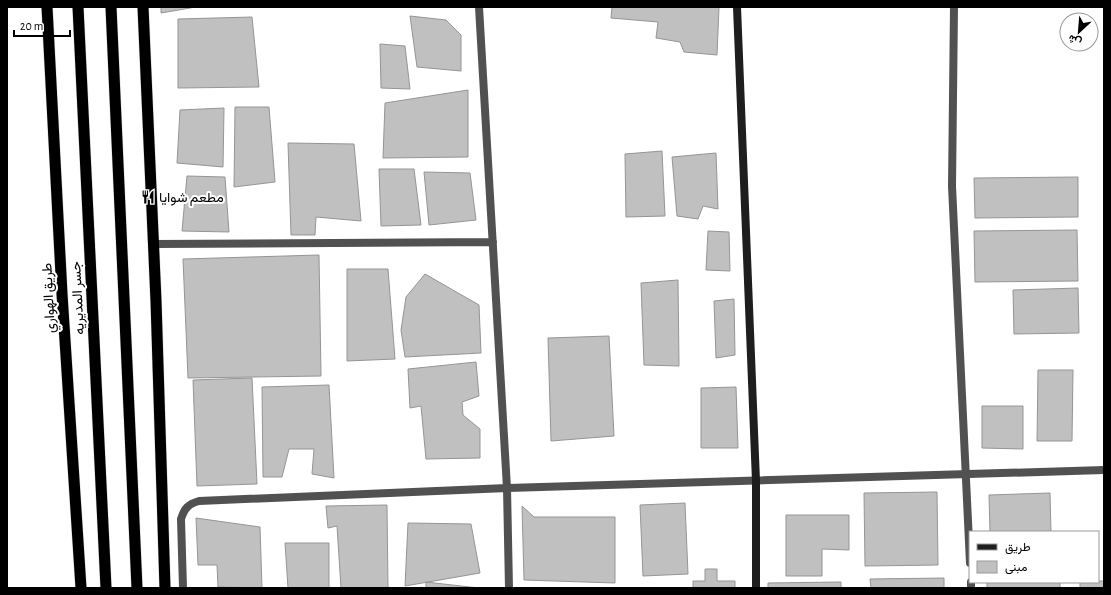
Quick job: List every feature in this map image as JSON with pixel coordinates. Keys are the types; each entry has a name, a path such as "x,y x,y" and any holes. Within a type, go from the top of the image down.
{"highway":[{"name":"طريق الهواري","path":"47,7 63,310 81,588"},
{"name":"جسر المديريه","path":"78,7 106,588"},
{"path":"110,7 137,588"},
{"path":"143,7 154,244 165,588"}],"main road":[{"path":"737,7 756,481 756,588"}],"street":[{"path":"479,7 506,488 509,588"},
{"path":"954,7 952,186 969,545"},
{"path":"154,244 493,242"},
{"path":"183,588 181,519 186,507 192,503 206,501 506,488 1104,470"}],"building":[{"path":"161,7 196,7 161,13"},
{"path":"612,7 719,7 717,55 684,52 680,42 656,38 658,22 611,18"},
{"path":"410,16 446,20 461,35 461,71 417,67"},
{"path":"252,17 259,87 178,88 178,19"},
{"path":"380,44 405,46 410,89 381,88"},
{"path":"468,90 468,157 383,158 385,103"},
{"path":"235,107 269,107 275,182 234,187"},
{"path":"224,108 223,167 177,163 180,110"},
{"path":"288,143 354,144 361,221 316,217 315,235 291,235"},
{"path":"662,151 665,216 626,217 625,154"},
{"path":"716,153 718,209 703,206 698,219 677,216 672,157"},
{"path":"379,169 414,169 421,225 381,226"},
{"path":"424,172 470,173 476,220 429,225"},
{"path":"187,176 225,177 229,232 182,231"},
{"path":"1078,177 1078,217 975,218 974,178"},
{"path":"1077,230 1078,281 975,282 974,231"},
{"path":"708,231 729,232 730,271 706,270"},
{"path":"319,255 321,376 188,378 183,259"},
{"path":"347,269 388,269 395,359 347,361"},
{"path":"425,274 479,305 481,353 405,357 401,330 406,297"},
{"path":"678,280 679,366 644,365 641,283"},
{"path":"1078,288 1079,333 1014,334 1013,290"},
{"path":"734,299 735,355 716,358 714,301"},
{"path":"609,336 614,436 551,441 548,338"},
{"path":"476,362 479,396 462,402 463,415 480,429 480,458 426,459 421,406 410,408 408,369"},
{"path":"1038,370 1073,370 1072,441 1037,441"},
{"path":"252,378 257,484 197,486 193,380"},
{"path":"329,385 334,478 312,474 314,449 289,449 282,477 263,477 262,387"},
{"path":"736,387 738,448 701,448 701,388"},
{"path":"982,406 1023,406 1023,449 982,448"},
{"path":"937,492 938,565 865,566 864,493"},
{"path":"1050,493 1051,531 990,531 989,495"},
{"path":"685,503 688,574 643,576 640,505"},
{"path":"387,505 388,588 341,588 337,526 328,528 326,506"},
{"path":"522,506 534,517 615,517 615,583 524,580"},
{"path":"786,515 849,515 849,550 822,549 822,576 786,576"},
{"path":"196,518 260,527 262,588 218,587 217,565 198,565"},
{"path":"408,523 471,524 480,573 405,586"},
{"path":"285,543 329,543 329,588 288,588"},
{"path":"705,569 717,569 717,581 735,581 735,588 693,588 693,581 705,581"},
{"path":"944,578 944,588 871,588 870,579"},
{"path":"1099,581 1104,581 1104,588 1080,588 1080,583 1099,583"},
{"path":"426,582 479,588 426,588"},
{"path":"841,582 841,588 768,588 768,583"},
{"path":"987,583 1060,583 1060,588 987,588"}],"place":[{"name":"مطعم شوايا","path":"148,197"}]}
